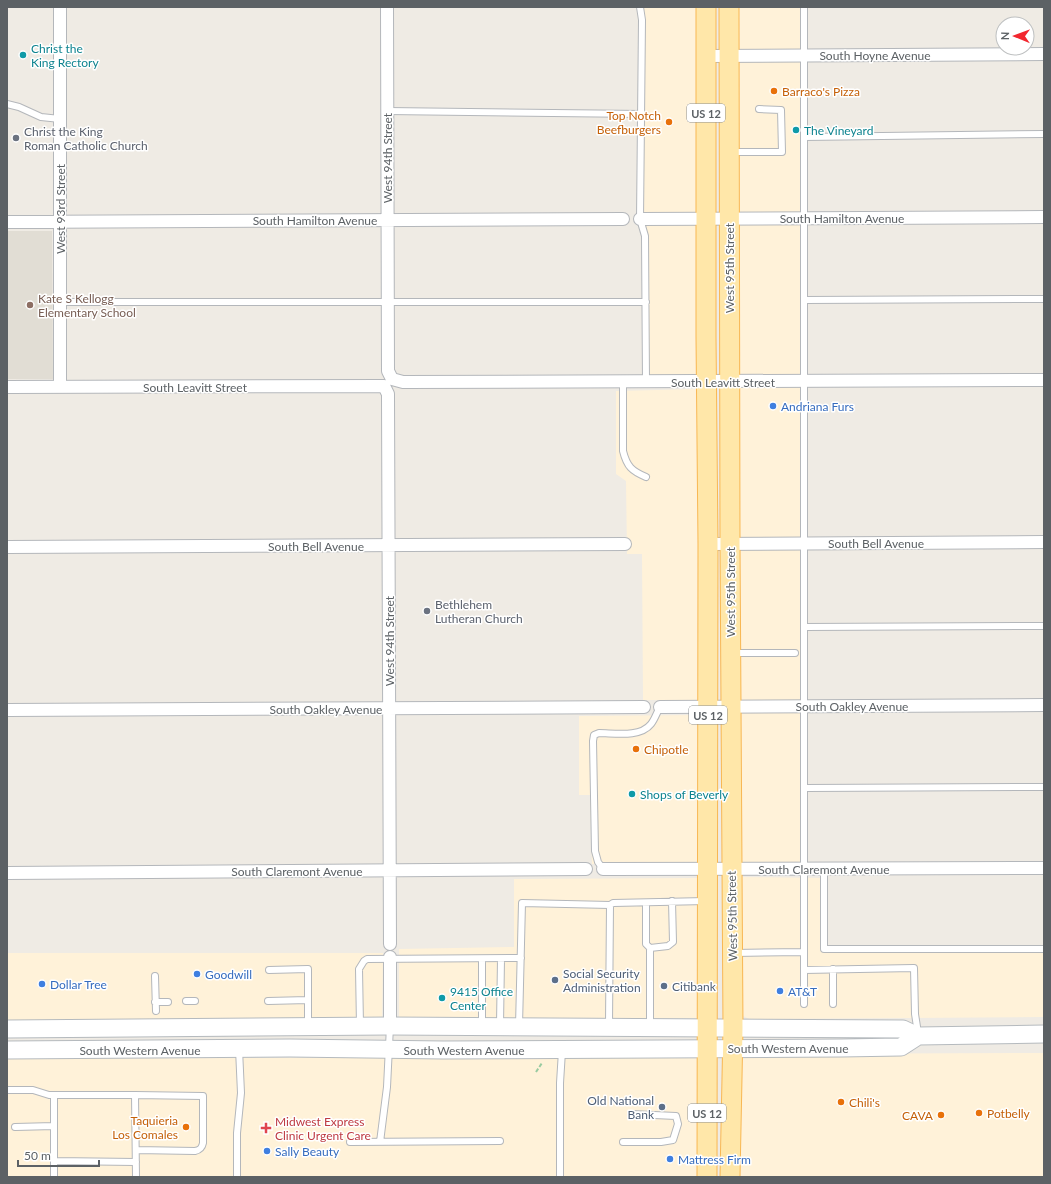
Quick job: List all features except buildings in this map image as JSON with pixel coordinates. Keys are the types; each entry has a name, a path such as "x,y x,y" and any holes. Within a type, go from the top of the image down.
{"main road":[{"name":"West 95th Street","path":"706,7 708,544 706,1028 707,1177"},
{"name":"West 95th Street","path":"729,7 730,707 733,1028 730,1177"},
{"name":"South Western Avenue","path":"7,1029 390,1026 650,1027 903,1029 918,1036 1044,1034"},
{"name":"South Western Avenue","path":"7,1050 733,1049 901,1046 918,1036"}],"street":[{"name":"West 93rd Street","path":"60,7 60,387"},
{"name":"West 94th Street","path":"387,7 388,371 392,386 389,546 390,944"},
{"name":"South Hoyne Avenue","path":"706,56 1044,54"},
{"name":"South Hamilton Avenue","path":"640,219 1044,217"},
{"name":"South Hamilton Avenue","path":"7,222 623,219"},
{"name":"South Leavitt Street","path":"7,387 392,386 623,382 1044,380"},
{"name":"South Bell Avenue","path":"708,544 1044,542"},
{"name":"South Bell Avenue","path":"7,548 625,544"},
{"name":"South Oakley Avenue","path":"660,707 1044,705"},
{"name":"South Oakley Avenue","path":"7,710 644,707"},
{"name":"South Claremont Avenue","path":"603,869 1044,868"},
{"name":"South Claremont Avenue","path":"7,872 586,869"},
{"path":"390,958 390,1026"}],"lane":[{"path":"640,7 642,20 640,219 645,236 646,382"},
{"path":"804,7 804,1004"},
{"path":"7,104 19,107 41,117 60,119"},
{"path":"729,152 782,152 781,110 759,109"},
{"path":"387,111 642,114"},
{"path":"804,137 1044,134"},
{"path":"804,300 1044,299"},
{"path":"60,302 646,302"},
{"path":"623,382 624,457 634,472 646,477"},
{"path":"804,627 1044,626"},
{"path":"730,654 795,653"},
{"path":"603,869 598,862 594,851 594,735 599,733 636,732 643,730 650,725 660,707"},
{"path":"805,788 1044,787"},
{"path":"824,869 824,949 1044,949"},
{"path":"519,1027 522,904 610,905 612,903 707,900"},
{"path":"650,948 668,946 673,942 672,901"},
{"path":"646,902 646,944 650,948 650,1027"},
{"path":"609,1027 610,905"},
{"path":"732,953 804,952"},
{"path":"360,1027 359,969 367,959 521,958"},
{"path":"482,959 482,1027"},
{"path":"500,1027 501,959"},
{"path":"804,970 914,968 915,1014 918,1036"},
{"path":"269,970 308,969 308,1027"},
{"path":"833,970 833,1004"},
{"path":"155,976 156,1011"},
{"path":"268,1001 308,1000"},
{"path":"186,1001 195,1001"},
{"path":"156,1002 168,1002"},
{"path":"380,1142 387,1087 390,1026"},
{"path":"237,1177 237,1133 241,1093 239,1049"},
{"path":"560,1177 560,1084 562,1049"},
{"path":"7,1090 33,1090 49,1095 203,1096 203,1143 199,1150 136,1150"},
{"path":"54,1095 54,1177"},
{"path":"135,1095 136,1177"},
{"path":"623,1142 661,1142 673,1140 678,1124 676,1116 632,1114"},
{"path":"14,1127 54,1126"},
{"path":"350,1142 500,1142"},
{"path":"54,1161 136,1162"}],"path":[{"path":"536,1072 546,1061"}],"shaded area":[{"path":"640,7 699,7 699,375 646,375 645,236 640,219"},
{"path":"736,7 804,7 805,863 743,863 740,861"},
{"name":"Kate S Kellogg Elementary School","path":"7,231 52,231 53,379 7,379"},
{"path":"699,389 698,700 643,700 642,554 627,554 626,481 616,474 616,391"},
{"name":"Shops of Beverly","path":"700,715 699,862 592,864 590,795 579,795 579,716"},
{"path":"741,877 824,878 824,949 1044,949 1044,1017 749,1019 741,1015"},
{"path":"699,878 699,1018 399,1021 399,949 514,947 514,879"},
{"path":"7,953 383,953 382,1020 7,1022"},
{"path":"1044,1053 1044,1177 739,1177 739,1054"},
{"path":"698,1056 697,1177 7,1177 7,1059"}],"place":[{"name":"Christ the King Rectory","path":"23,55"},
{"name":"Barraco's Pizza","path":"774,91"},
{"name":"Top Notch Beefburgers","path":"669,122"},
{"name":"The Vineyard","path":"796,130"},
{"name":"Christ the King Roman Catholic Church","path":"16,138"},
{"name":"Kate S Kellogg Elementary School","path":"30,305"},
{"name":"Andriana Furs","path":"773,406"},
{"name":"Bethlehem Lutheran Church","path":"427,611"},
{"name":"Chipotle","path":"636,749"},
{"name":"Shops of Beverly","path":"632,794"},
{"name":"Goodwill","path":"197,974"},
{"name":"Social Security Administration","path":"555,980"},
{"name":"Dollar Tree","path":"42,984"},
{"name":"Citibank","path":"664,986"},
{"name":"AT&T","path":"780,991"},
{"name":"9415 Office Center","path":"442,998"},
{"name":"Chili's","path":"841,1102"},
{"name":"Old National Bank","path":"662,1107"},
{"name":"Potbelly","path":"979,1113"},
{"name":"CAVA","path":"941,1115"},
{"name":"Taquieria Los Comales","path":"186,1127"},
{"name":"Midwest Express Clinic Urgent Care","path":"266,1128"},
{"name":"Sally Beauty","path":"267,1151"},
{"name":"Mattress Firm","path":"670,1159"}]}
